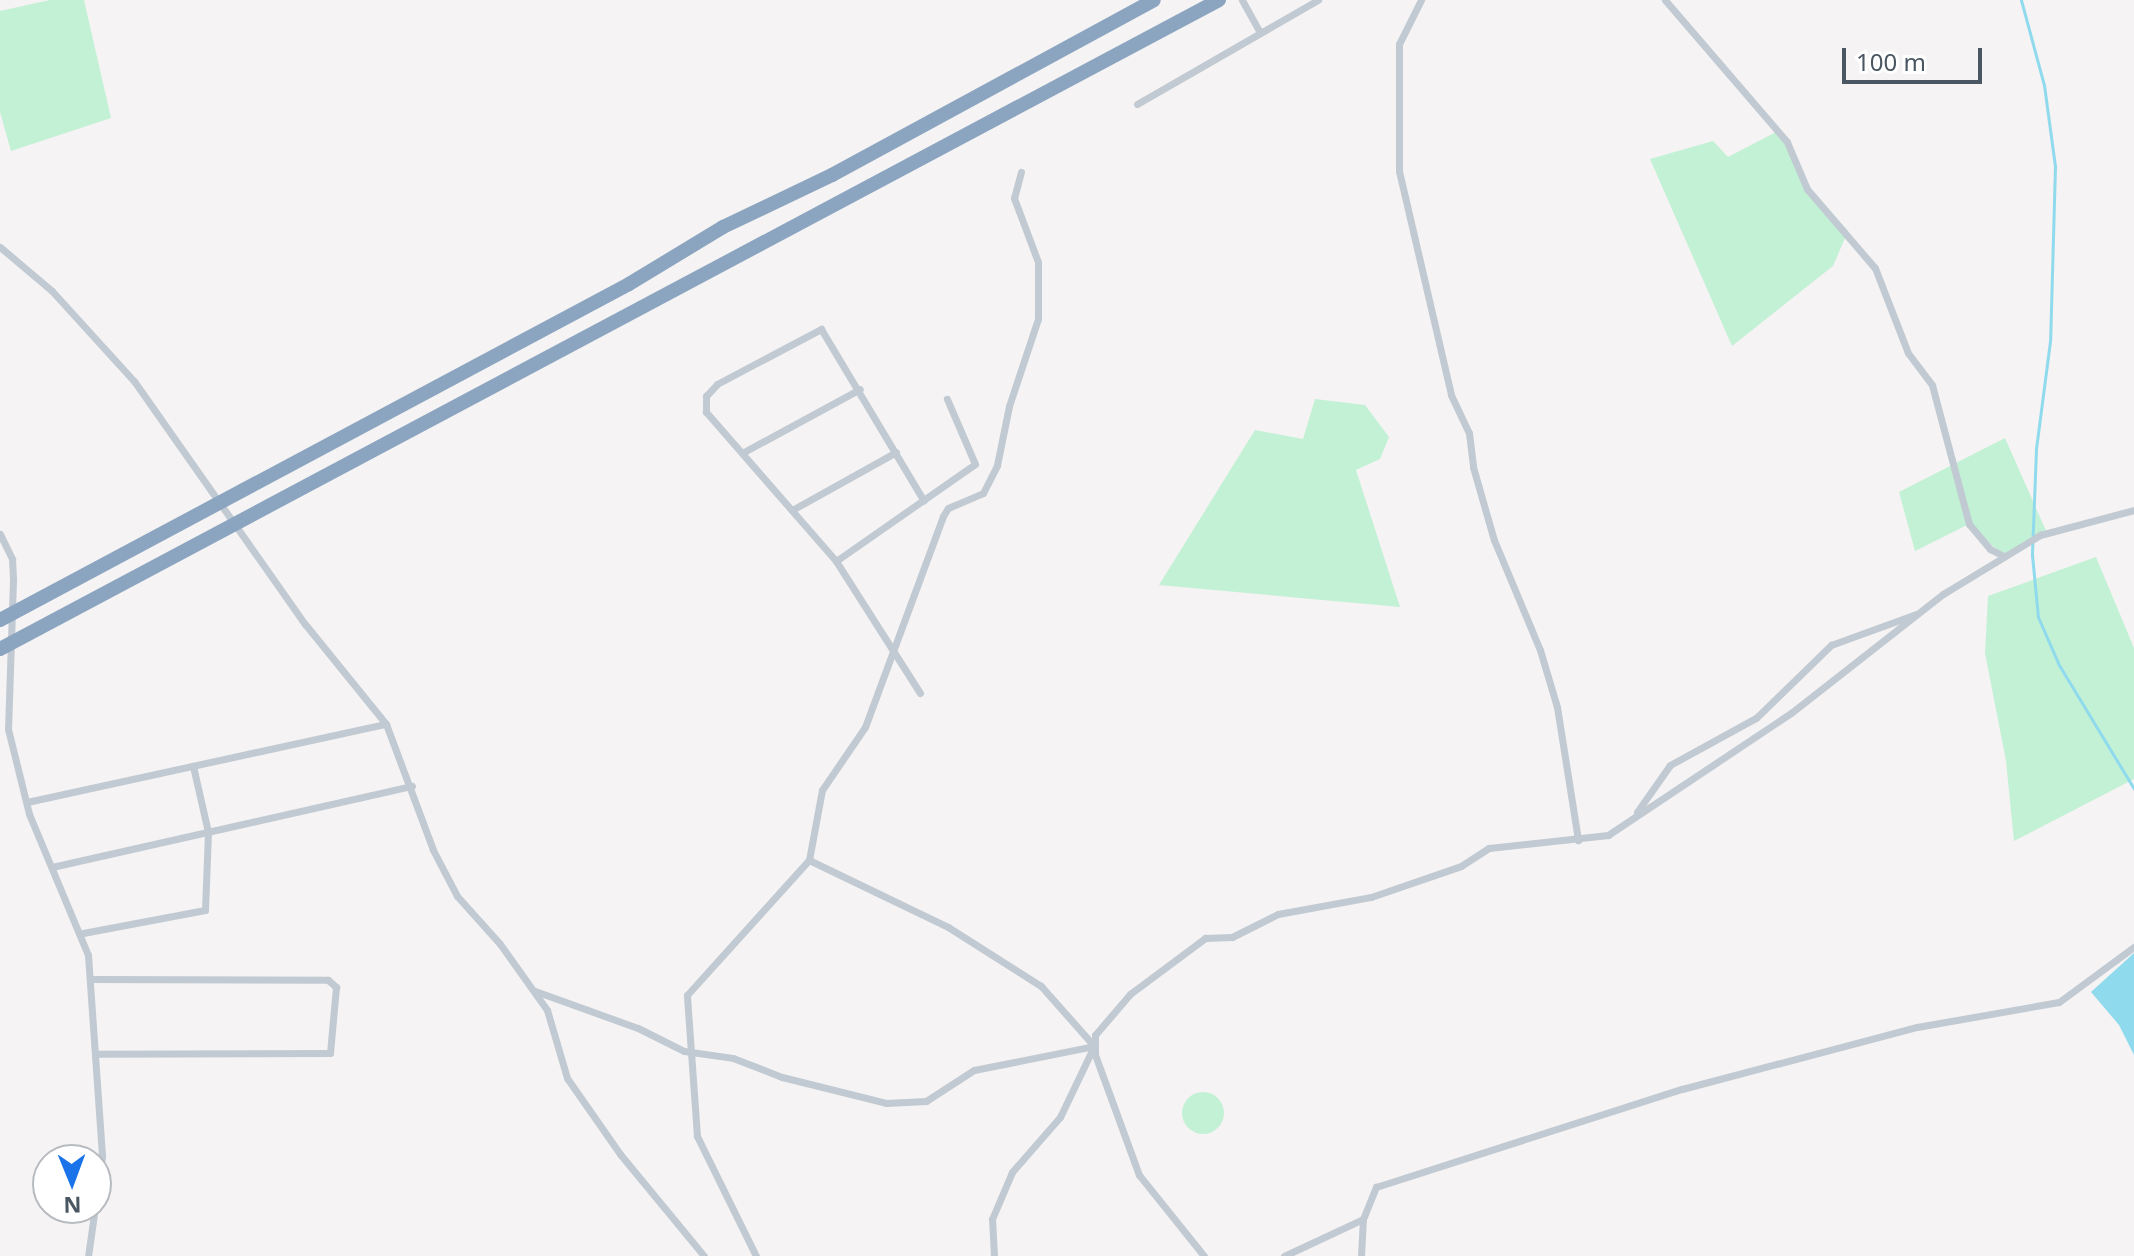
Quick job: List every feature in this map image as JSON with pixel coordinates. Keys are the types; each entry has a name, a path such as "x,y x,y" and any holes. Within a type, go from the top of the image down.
{"highway":[{"path":"6,617 629,284 723,227 832,175 1154,0"},
{"path":"5,646 238,526 1219,0"}],"street":[{"path":"1242,0 1260,32"},
{"path":"1137,104 1318,0"},
{"path":"1421,0 1399,44 1399,171 1451,395 1469,433 1473,467 1494,540 1540,650 1557,707 1578,840"},
{"path":"1665,0 1787,142 1807,189 1875,268 1908,353 1932,385 1969,524 1990,549 2004,556"},
{"path":"756,1256 697,1136 687,995 809,860 822,790 865,727 891,648 943,516 948,508 983,493 997,465 1009,406 1038,319 1038,262 1014,198 1021,172"},
{"path":"0,247 52,291 134,381 305,624 386,724 412,786 433,850 457,896 533,990 555,1031 567,1078 620,1154 704,1256"},
{"path":"920,693 836,561 706,412 706,396 717,384 810,331 827,333 924,501"},
{"path":"742,453 860,389"},
{"path":"836,561 975,464 947,399"},
{"path":"792,510 896,452"},
{"path":"994,1256 992,1219 1012,1172 1060,1117 1104,1022 1130,994 1205,938 1232,937 1278,914 1371,897 1461,866 1489,848 1608,835 1791,713 1918,613 2004,556 2040,535 2134,510"},
{"path":"0,534 12,559 5,646 8,729 27,802 52,867 83,933 91,979 102,1157 88,1256"},
{"path":"1632,819 1670,765 1756,718 1831,645 1918,613"},
{"path":"27,802 386,724"},
{"path":"83,933 205,910 208,832 193,766"},
{"path":"52,867 412,786"},
{"path":"809,860 948,927 1041,986 1094,1046 1139,1175 1204,1256"},
{"path":"1361,1256 1363,1219 1376,1187 1558,1132 1653,1096 1917,1027 2059,1002 2134,947"},
{"path":"91,979 328,980 336,987 330,1053 96,1054"},
{"path":"533,990 690,1052 733,1058 782,1077 896,1103 926,1101 954,1080 991,1065 1094,1046"},
{"path":"1285,1256 1363,1219"}],"green space":[{"path":"50,0 84,0 111,118 11,151 0,112 0,11"},
{"path":"1778,131 1803,180 1848,231 1833,266 1732,346 1650,159 1713,141 1728,157"},
{"path":"1315,399 1365,405 1389,437 1380,459 1356,470 1400,607 1159,585 1255,430 1303,439"},
{"path":"2005,438 2047,533 2004,556 1969,524 1915,551 1899,492"},
{"path":"2096,557 2134,648 2134,779 2014,841 2006,761 1985,653 1988,596"},
{"path":"1203,1092 1218,1098 1224,1113 1218,1128 1203,1134 1188,1128 1182,1113 1188,1098"}],"water":[{"path":"2134,953 2134,1055 2119,1025 2091,992"}],"waterway":[{"path":"2021,0 2044,85 2055,166 2050,341 2036,449 2032,555 2038,617 2059,665 2134,789"}]}
